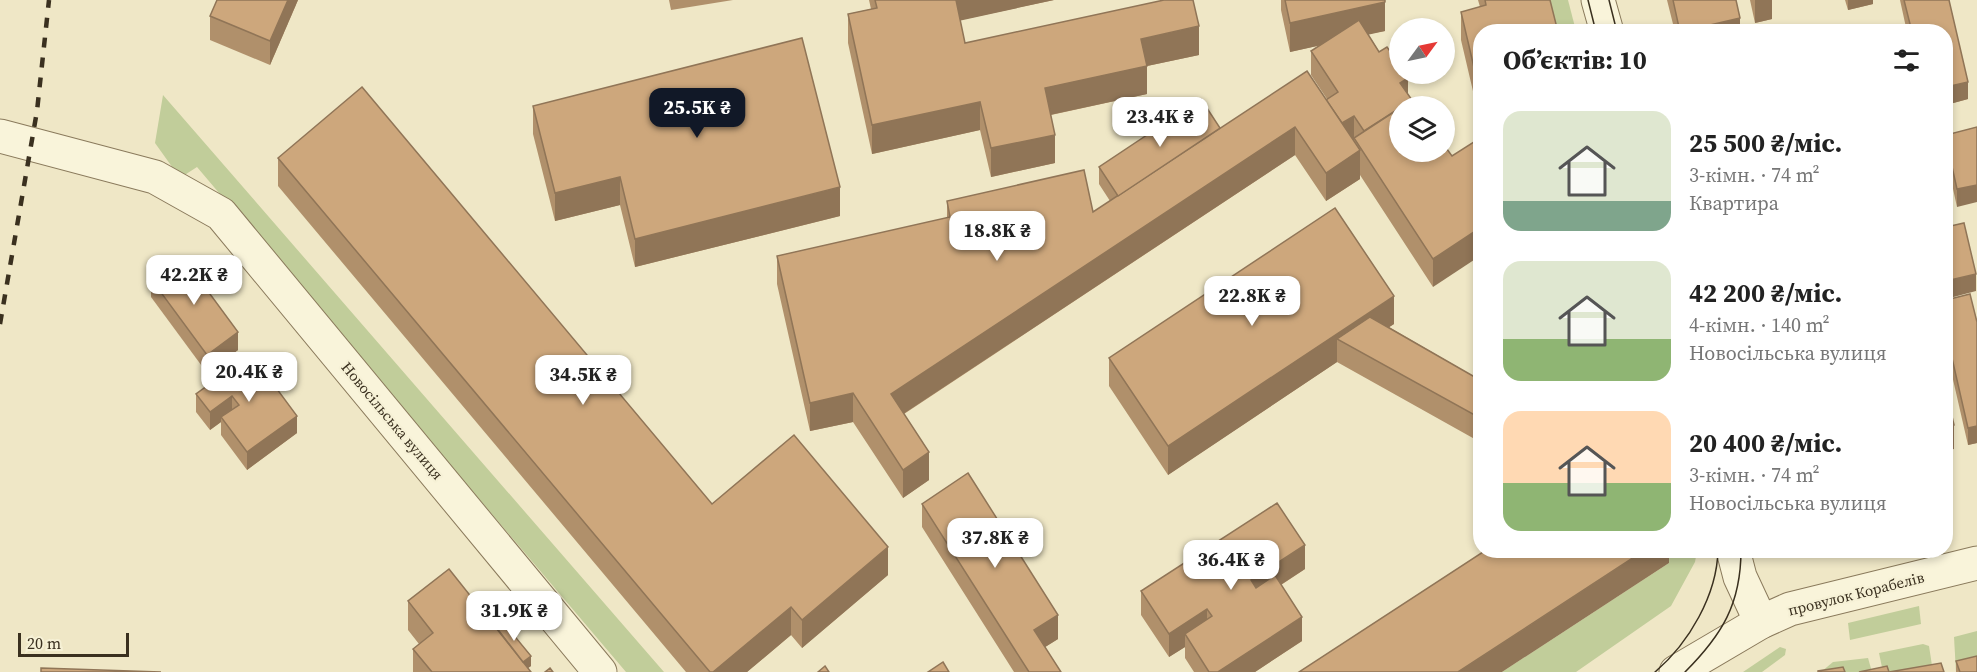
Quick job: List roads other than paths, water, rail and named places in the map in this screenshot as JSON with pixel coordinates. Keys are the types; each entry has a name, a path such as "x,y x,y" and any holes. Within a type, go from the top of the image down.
{"street":[{"path":"1598,0 1605,24"},
{"name":"Новосільська вулиця","path":"0,136 155,177 221,214 600,672"},
{"path":"1735,558 1740,577 1761,622"},
{"name":"провулок Корабелів","path":"1676,672 1761,622 1790,609 1977,563"}],"tram line":[{"path":"1588,0 1594,24"},
{"path":"1609,0 1615,24"},
{"path":"1655,672 1679,647 1699,617 1713,584 1717,558"},
{"path":"1685,672 1709,645 1727,617 1737,587 1741,558"}],"railway":[{"path":"0,324 37,111 49,0"}]}
